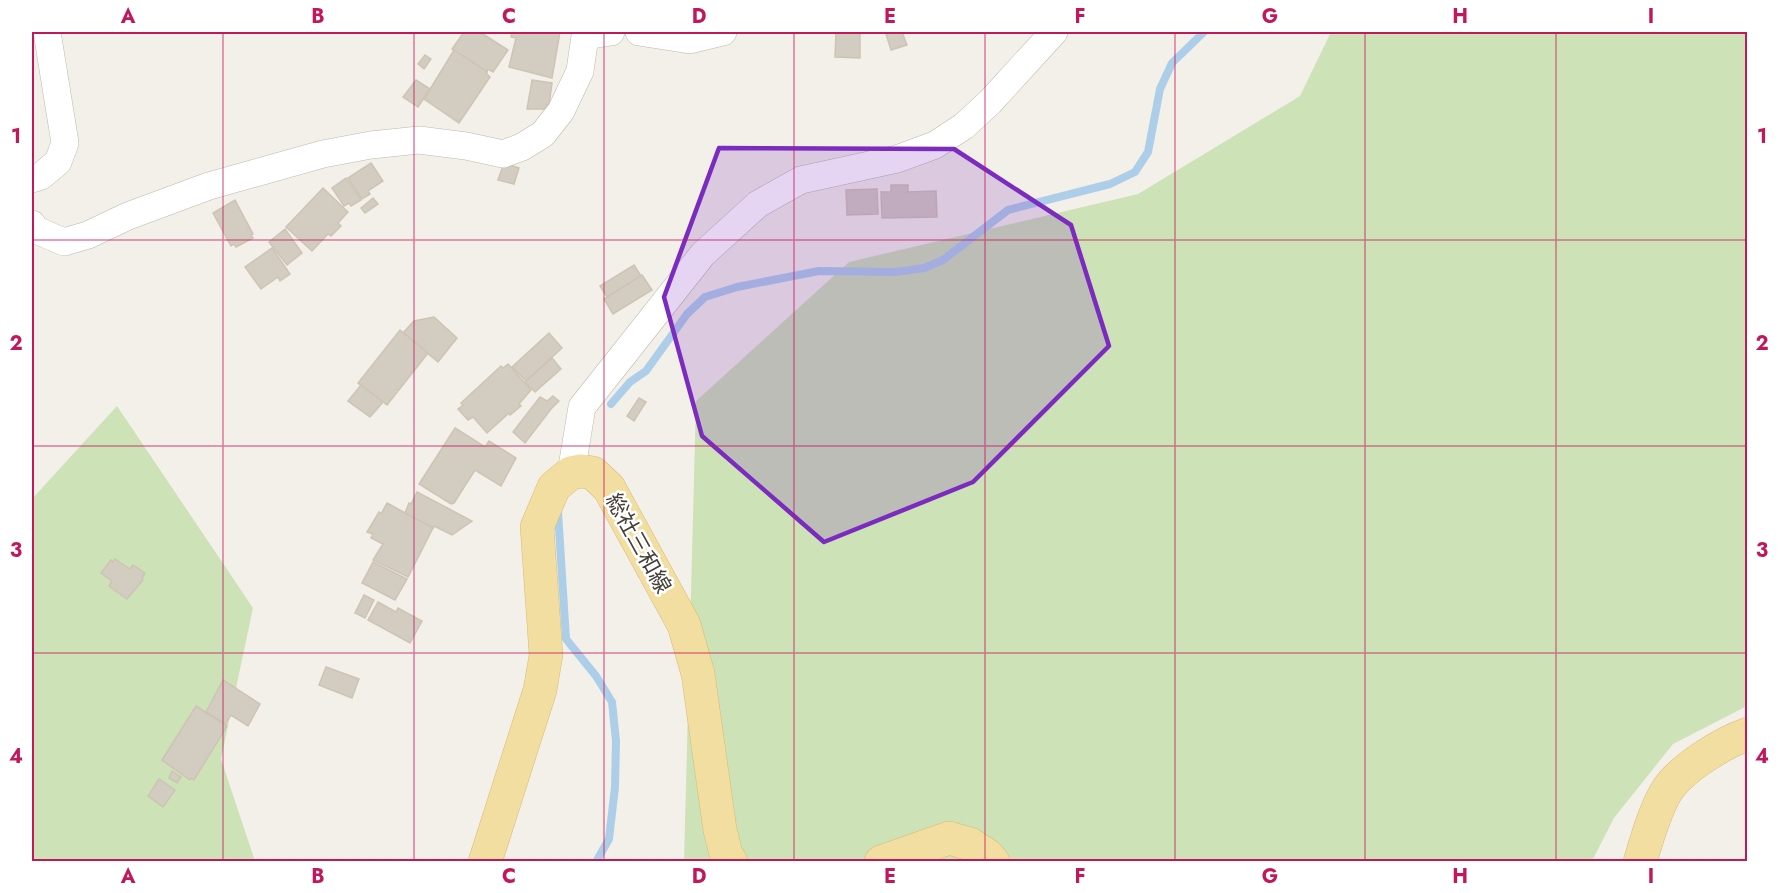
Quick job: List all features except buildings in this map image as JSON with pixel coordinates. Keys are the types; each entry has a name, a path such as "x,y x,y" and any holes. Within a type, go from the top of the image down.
{"main road":[{"name":"総社三和線","path":"571,473 581,471 593,473 609,488 684,625 698,674 720,830 726,854 731,861"},
{"path":"485,861 540,690 546,655 537,527 554,487 571,473"},
{"path":"1640,861 1666,791 1696,761 1736,738 1748,734"},
{"path":"881,861 949,838 970,844 993,861"}],"street":[{"path":"32,179 41,176 58,162 65,143 47,32"},
{"path":"32,224 36,230 64,242 88,235 128,216 209,186 323,154 371,146 419,140 466,146 503,154 522,147 543,134 561,111 580,71 585,36 611,32"},
{"path":"639,32 690,40 723,32"},
{"path":"571,473 582,407 703,254 758,204 801,180 897,159 935,145 964,126 990,102 1054,32"}],"highlighted area":[{"path":"719,148 954,149 1071,225 1109,346 973,482 824,542 702,436 664,297"}],"green space":[{"path":"1331,32 1747,32 1747,706 1673,744 1614,818 1592,861 684,862 696,401 849,262 1138,194 1300,96"},
{"path":"117,406 253,608 221,759 255,861 32,861 32,499"}],"waterway":[{"path":"611,404 630,382 646,371 687,314 705,297 737,287 819,271 896,272 924,268 943,260 1008,210 1110,184 1135,172 1148,152 1160,89 1172,63 1204,32"},
{"path":"558,512 566,639 596,676 612,702 616,741 615,787 609,839 596,862"}]}
